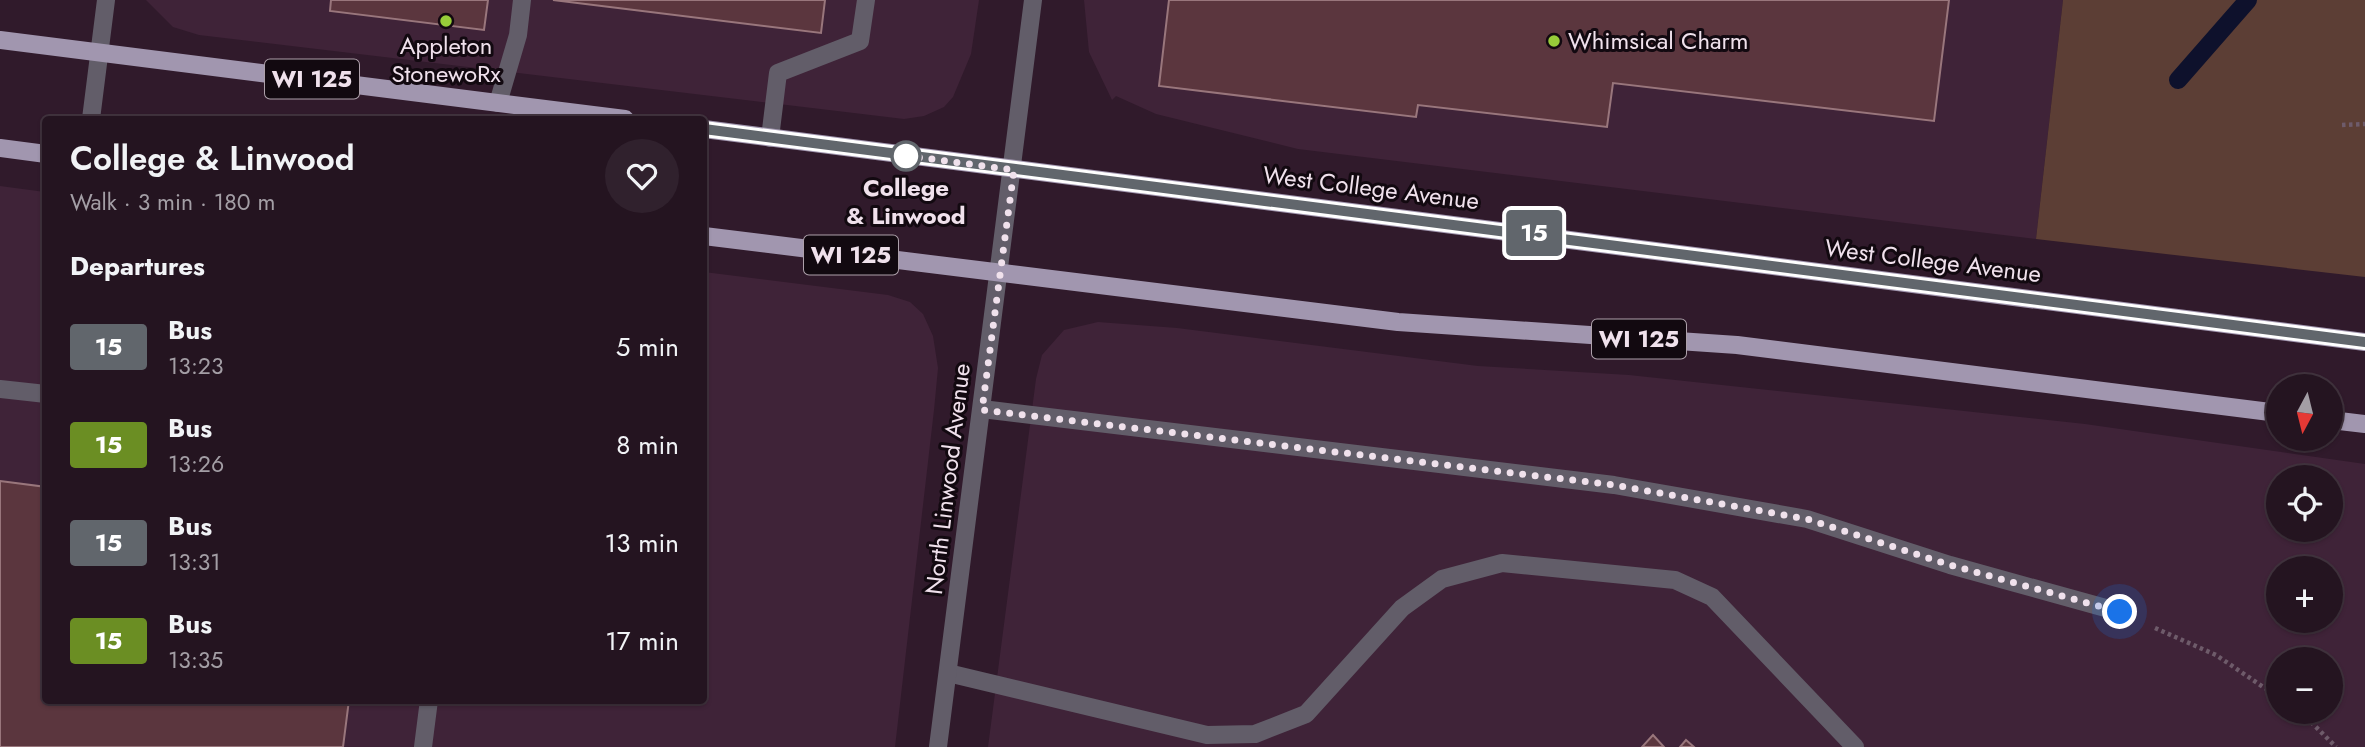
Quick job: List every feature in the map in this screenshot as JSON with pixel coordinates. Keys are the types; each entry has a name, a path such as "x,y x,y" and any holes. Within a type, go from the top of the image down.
{"main road":[{"name":"WI 125","path":"0,40 601,116"},
{"path":"490,116 498,103"},
{"name":"West College Avenue","path":"707,129 2365,342"},
{"path":"0,148 42,153"},
{"name":"WI 125","path":"707,236 1398,322 1737,345 2266,411"},
{"path":"2343,421 2365,424"}],"street":[{"path":"91,116 106,0"},
{"path":"498,103 518,35 522,0"},
{"path":"770,138 778,73 860,41 866,0"},
{"name":"North Linwood Avenue","path":"938,747 1014,170 1033,0"},
{"path":"0,389 42,394"},
{"path":"982,410 1614,485 1793,517 2120,612"},
{"path":"948,673 1207,736 1255,734 1306,714 1402,608 1442,579 1502,563 1675,580 1712,597 1855,747"},
{"path":"423,747 428,704"}],"path":[{"path":"2342,125 2365,124"},
{"path":"2120,612 2216,654 2266,689"},
{"path":"2313,724 2336,747"}],"shaded area":[{"path":"146,0 979,0 971,54 953,97 944,107 924,116 904,119 199,35 173,27"},
{"path":"1084,0 2063,0 2036,239 1298,149 1156,114 1116,96 1112,100 1089,52"},
{"path":"2063,0 2365,0 2365,277 2036,239"},
{"path":"0,186 42,192 42,704 707,704 707,272 888,295 910,302 923,314 933,336 938,368 895,747 0,747"},
{"path":"1098,322 1177,328 1478,366 1629,375 2085,424 2266,450 2266,452 2365,464 2365,747 988,747 1036,379 1042,355 1064,330"}],"building":[{"name":"Appleton StonewoRx","path":"331,0 488,0 484,30 330,11"},
{"path":"553,0 825,0 821,33"},
{"name":"Whimsical Charm","path":"1169,0 1949,0 1934,121 1613,83 1607,127 1418,105 1416,117 1159,86"},
{"path":"0,481 42,486 42,704 348,704 343,747 0,747"},
{"path":"1653,735 1664,747 1642,747"},
{"path":"1686,740 1694,747 1680,747"}],"waterway":[{"path":"2178,80 2248,0"}],"bus line":[{"name":"15","path":"707,129 1014,170 1440,221 2365,342"}],"place":[{"name":"Appleton StonewoRx","path":"446,21"},
{"name":"Whimsical Charm","path":"1554,41"},
{"name":"College & Linwood","path":"906,156"}],"route":[{"path":"906,156 894,154 1014,170 982,410 1169,430 1614,485 1807,519 1950,565 2120,612"}]}
